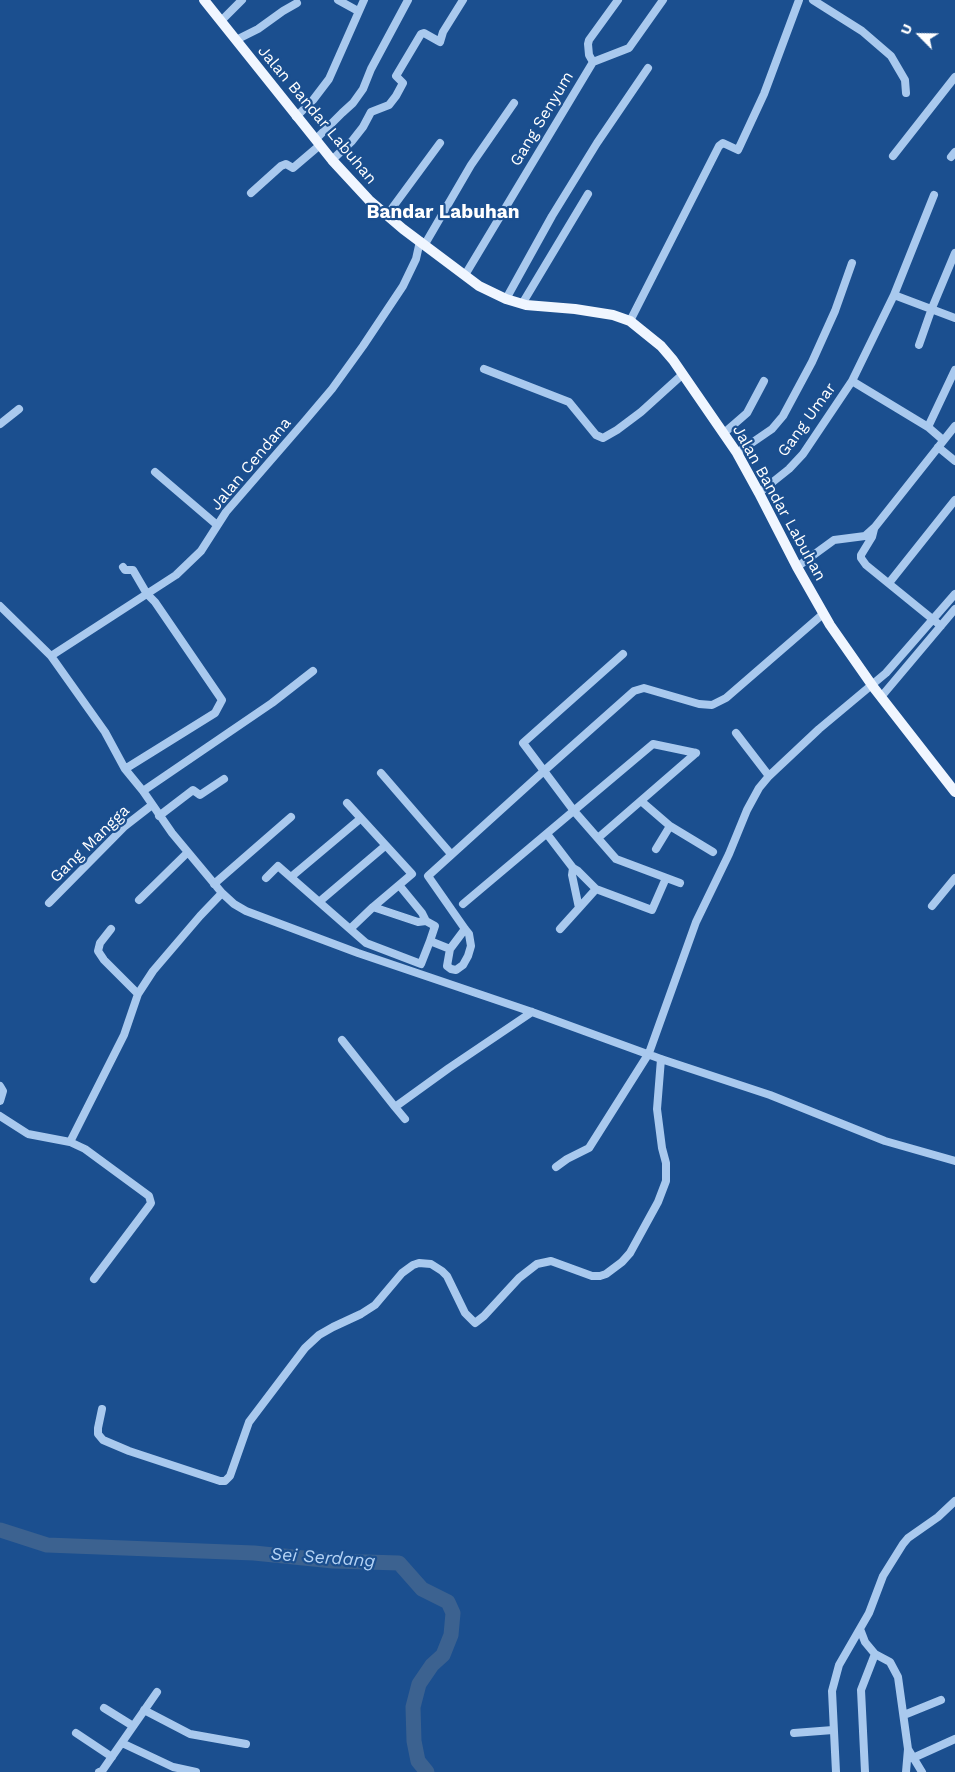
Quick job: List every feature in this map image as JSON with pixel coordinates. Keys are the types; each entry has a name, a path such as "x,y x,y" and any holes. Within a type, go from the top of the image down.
{"main road":[{"name":"Jalan Bandar Labuhan","path":"204,0 332,160 364,194 403,229 479,286 506,299 522,304 613,315 630,321 661,346 683,374 737,454 823,614 880,696 955,792"}],"street":[{"path":"221,21 242,0"},
{"path":"338,0 358,11"},
{"path":"296,117 314,100 329,78 364,0"},
{"path":"251,193 281,166 286,164 292,168 318,142 342,113 354,103 408,0"},
{"path":"332,160 352,141 363,127 371,112 390,105 403,83 396,76 421,34 424,33 440,42 443,32 463,0"},
{"path":"593,62 589,55 589,40 618,0"},
{"name":"Gang Senyum","path":"465,275 593,62 605,59 632,46 663,0"},
{"path":"630,321 719,146 726,144 738,150 764,94 799,0"},
{"path":"813,0 862,31 891,56 905,80 906,93"},
{"path":"236,40 258,29 297,3"},
{"path":"506,299 552,216 648,68"},
{"path":"893,156 955,77"},
{"name":"Jalan Cendana","path":"51,656 176,575 201,551 226,512 332,389 363,346 403,286 423,243 471,165 514,103"},
{"path":"386,215 440,143"},
{"path":"522,304 588,194"},
{"name":"Gang Umar","path":"759,493 789,469 803,454 852,381 894,295 934,195"},
{"path":"919,345 955,253"},
{"path":"737,454 772,429 783,416 812,362 835,311 852,262"},
{"path":"894,295 955,318"},
{"path":"484,369 569,402 596,436 603,438 641,412 683,374"},
{"path":"928,427 955,370"},
{"path":"852,381 928,427 955,461"},
{"path":"724,434 745,416 764,382"},
{"path":"0,424 19,409"},
{"path":"797,567 834,540 863,538 875,527 955,426"},
{"path":"155,472 217,525"},
{"path":"889,582 955,500"},
{"path":"875,527 861,558 866,565 941,626"},
{"path":"123,567 126,570 133,570 147,594 155,602 222,700 215,713 125,768"},
{"path":"556,1167 589,1148 649,1053 696,922 759,788 769,776 820,729 886,673 955,594"},
{"path":"0,606 51,656 104,732 125,768 143,790 159,816 187,853 222,893 234,904 246,911 358,953 770,1095 885,1141 955,1162"},
{"path":"880,696 955,609"},
{"path":"451,984 456,970 463,965 471,946 465,928 428,876 544,770 634,692 644,688 699,704 712,705 726,698 823,614"},
{"path":"623,654 523,743 574,811 616,859 680,883"},
{"path":"902,655 909,661"},
{"path":"143,790 272,703 313,671"},
{"path":"736,733 769,776"},
{"path":"463,904 653,744 696,753 598,838"},
{"path":"381,774 451,854"},
{"path":"159,816 193,790 200,795 224,779"},
{"path":"641,801 670,826 714,852"},
{"path":"347,803 412,874 372,907 350,929"},
{"name":"Gang Mangga","path":"49,903 125,826 152,805"},
{"path":"214,884 291,818"},
{"path":"291,877 360,818"},
{"path":"656,849 670,826"},
{"path":"547,834 573,868 596,889 652,910 666,878"},
{"path":"319,902 385,846"},
{"path":"139,900 187,853"},
{"path":"266,878 278,866 366,943 421,964 435,926 426,920 399,885"},
{"path":"573,868 572,875 579,908"},
{"path":"932,906 955,878"},
{"path":"560,929 596,889"},
{"path":"70,1142 124,1035 138,994 153,971 222,893"},
{"path":"372,907 418,922 426,920"},
{"path":"441,981 447,966 450,949 465,928"},
{"path":"111,929 100,943 98,951 104,960 138,994"},
{"path":"430,941 450,949"},
{"path":"447,966 456,970"},
{"path":"395,1107 532,1012"},
{"path":"342,1040 405,1119"},
{"path":"102,1409 98,1434 103,1440 129,1451 225,1481 230,1476 249,1422 305,1348 332,1327 362,1314 375,1305 402,1273 413,1265 419,1263 432,1264 442,1271 447,1276 465,1313 475,1324 519,1278 537,1264 551,1261 592,1276 606,1274 622,1262 630,1253 658,1202 666,1181 666,1163 659,1135 657,1109 661,1059"},
{"path":"0,1086 3,1091 0,1101"},
{"path":"0,1116 28,1134 70,1142 88,1151 135,1185 150,1199 149,1206 94,1279"},
{"path":"836,1772 832,1703 834,1681 839,1665 869,1613 882,1576 902,1544 942,1514 955,1501"},
{"path":"860,1629 865,1642 875,1654 890,1662 898,1677 908,1749 906,1772"},
{"path":"865,1772 861,1690 875,1654"},
{"path":"99,1772 102,1771 157,1692"},
{"path":"904,1715 941,1700"},
{"path":"104,1708 133,1726"},
{"path":"144,1710 190,1734 246,1744"},
{"path":"794,1733 834,1730"},
{"path":"76,1733 112,1756"},
{"path":"913,1758 955,1739"},
{"path":"122,1743 173,1767 196,1772"},
{"path":"908,1749 922,1772"}],"waterway":[{"name":"Sei Serdang","path":"0,1530 47,1545 254,1553 333,1561 399,1563 422,1589 448,1602 453,1613 451,1635 443,1655 432,1665 419,1684 413,1707 414,1741 418,1761 427,1772"}],"district":[{"name":"Bandar Labuhan","path":"443,212"}]}
